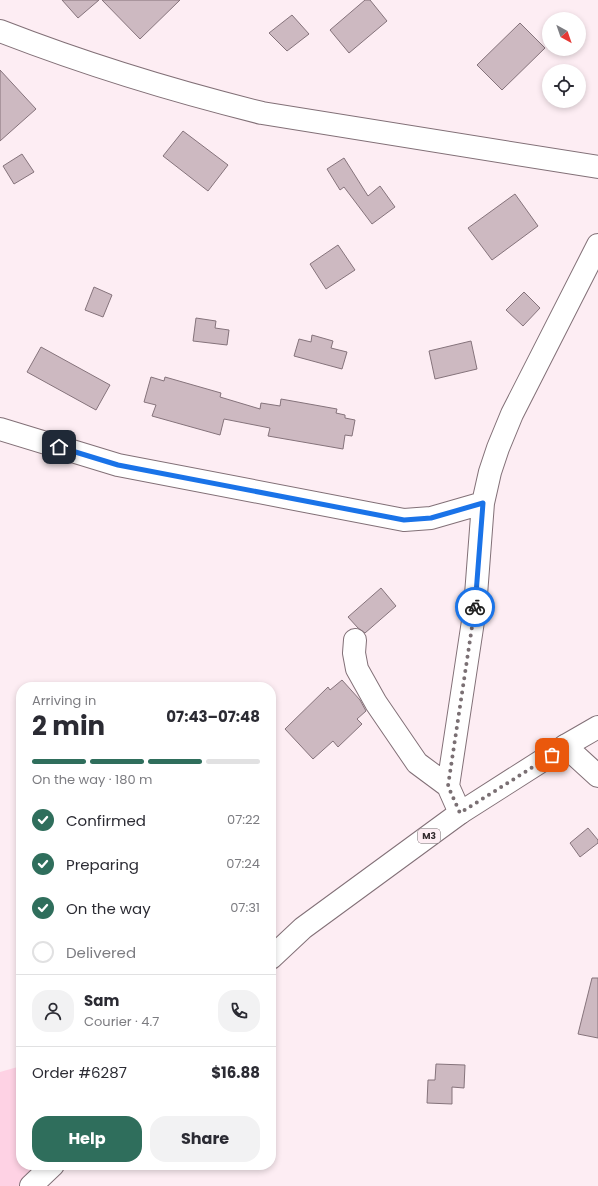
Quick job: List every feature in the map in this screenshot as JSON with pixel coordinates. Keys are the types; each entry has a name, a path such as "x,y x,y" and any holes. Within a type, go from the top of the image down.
{"main road":[{"path":"0,31 65,56 262,113 598,167"},
{"path":"448,786 475,608 483,503 498,448 512,414 598,245"},
{"path":"0,429 118,465 404,520 431,518 483,503"},
{"path":"355,640 354,653 357,669 376,702 417,763 448,786 460,813"},
{"name":"M3","path":"276,953 303,928 460,813 565,746 598,727"},
{"path":"565,746 598,776"},
{"path":"31,1186 48,1170"}],"shaded area":[{"path":"16,1067 16,1170 35,1170 18,1186 0,1186 0,1072"}],"building":[{"path":"62,0 99,0 78,18"},
{"path":"102,0 180,0 140,39"},
{"path":"365,0 370,0 387,21 349,53 330,30"},
{"path":"292,15 309,34 287,51 269,33"},
{"path":"520,23 542,45 542,51 502,90 477,65"},
{"path":"0,70 36,109 0,141"},
{"path":"183,131 228,165 208,191 163,156"},
{"path":"22,154 34,172 14,184 3,166"},
{"path":"344,158 368,196 380,186 395,207 372,224 344,187 340,190 327,169"},
{"path":"515,194 538,226 492,260 468,228"},
{"path":"338,245 355,270 326,289 310,264"},
{"path":"94,287 112,295 103,317 85,310"},
{"path":"524,292 540,308 523,326 506,310"},
{"path":"196,318 216,321 215,328 229,330 227,345 193,341"},
{"path":"312,335 333,341 331,348 347,352 342,369 294,356 299,339 311,342"},
{"path":"471,341 477,369 435,379 429,351"},
{"path":"41,347 110,385 96,410 27,372"},
{"path":"151,377 164,381 165,377 221,393 220,397 260,409 261,403 280,406 281,399 337,409 336,413 345,415 345,418 355,420 352,436 345,435 343,449 268,436 270,428 224,419 220,435 152,416 156,405 144,402"},
{"path":"381,588 396,606 365,633 348,617"},
{"path":"342,680 360,700 366,711 357,719 362,724 338,747 333,741 313,759 285,729 328,687 330,690"},
{"path":"588,828 598,840 598,843 580,857 570,843"},
{"path":"592,978 598,978 598,1038 578,1034"},
{"path":"436,1064 465,1065 464,1088 452,1087 452,1104 427,1103 428,1080 435,1080"}],"way so far":[{"path":"475,607 448,786 460,813 552,755"}],"route":[{"path":"59,447 118,465 404,520 431,518 483,503 475,607"}]}
